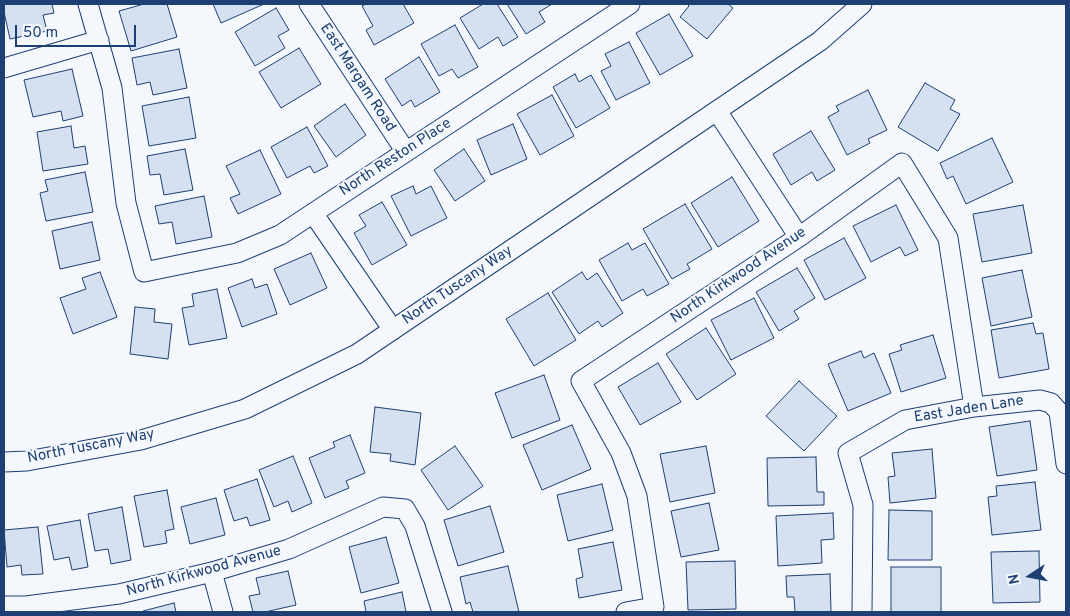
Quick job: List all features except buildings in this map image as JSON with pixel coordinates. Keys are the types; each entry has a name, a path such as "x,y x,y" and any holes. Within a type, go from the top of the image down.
{"street":[{"path":"4,68 99,40 88,4"},
{"name":"East Margam Road","path":"308,4 406,152"},
{"name":"North Reston Place","path":"99,40 112,88 126,203 144,272 237,252 280,235 630,4"},
{"name":"North Tuscany Way","path":"4,462 27,461 140,440 245,409 357,354 820,41 862,4"},
{"path":"717,111 799,237"},
{"name":"North Kirkwood Avenue","path":"626,612 654,606 637,496 621,453 581,381 799,237 902,162 948,238 974,406"},
{"path":"312,213 393,330"},
{"name":"East Jaden Lane","path":"862,612 863,505 848,453 905,420 974,406 1040,400 1050,403 1059,412 1066,464"},
{"name":"North Kirkwood Avenue","path":"4,606 26,606 119,594 212,572 289,549 383,507 405,509 415,526 442,612"},
{"path":"212,572 223,612"}]}
